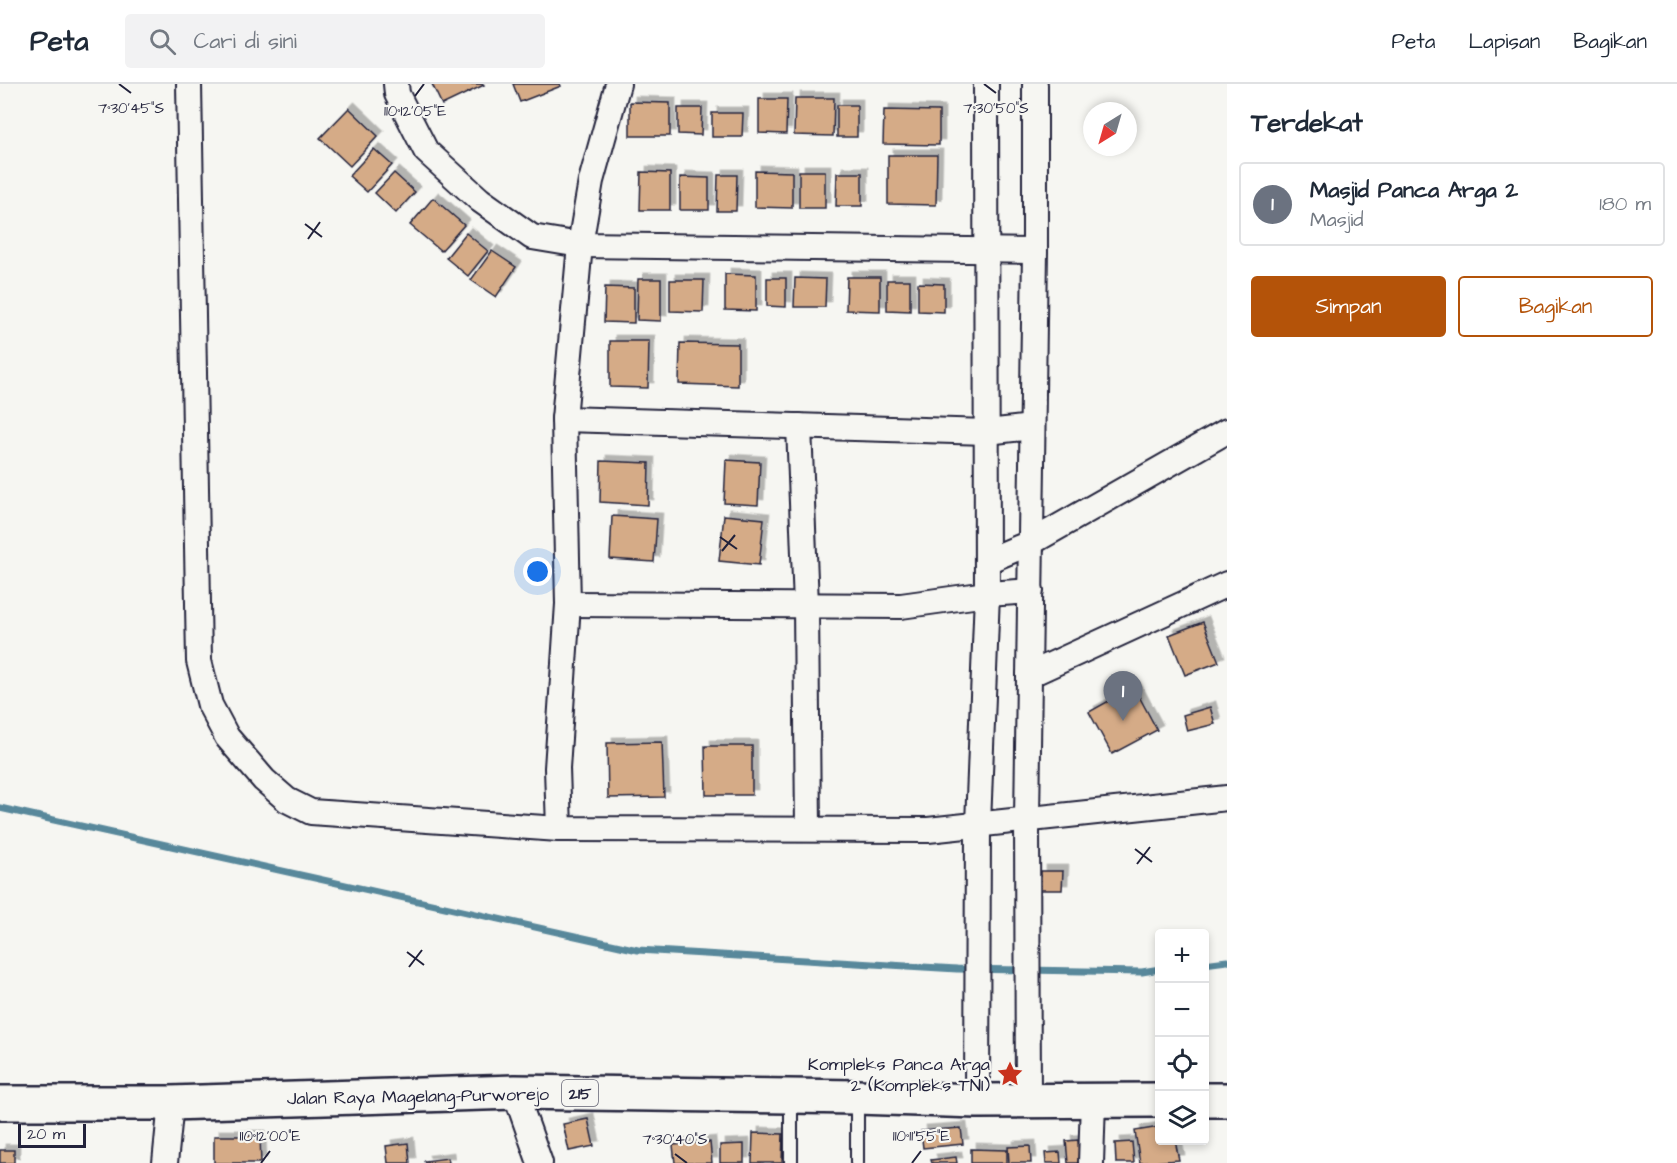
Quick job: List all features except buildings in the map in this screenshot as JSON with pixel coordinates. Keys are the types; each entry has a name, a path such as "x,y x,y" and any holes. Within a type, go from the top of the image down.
{"main road":[{"name":"Jalan Raya Magelang-Purworejo","path":"0,1103 171,1103 515,1092 1028,1102 1155,1100"},
{"path":"1209,1100 1227,1100"}],"street":[{"path":"189,84 199,661 210,705 227,736 264,780 287,800 310,812 559,829 928,830 1227,798"},
{"path":"396,84 397,94 426,151 480,200 532,237 580,245 1035,251"},
{"path":"559,829 557,768 568,604 564,418 580,245 591,181 618,84"},
{"path":"977,1101 978,824 987,594 986,84"},
{"path":"1028,1102 1027,819 1035,251 1035,84"},
{"path":"564,418 987,432 1032,427"},
{"path":"799,426 806,605 808,829"},
{"path":"987,561 1030,543 1227,431"},
{"path":"1029,675 1227,584"},
{"path":"568,604 901,606 987,594 1031,591"},
{"path":"515,1092 540,1163"},
{"path":"1091,1163 1094,1100"},
{"path":"165,1163 171,1103"}],"lane":[{"path":"791,1096 791,1163"},
{"path":"856,1163 857,1097"}],"waterway":[{"path":"0,808 638,950 957,969 1142,972 1155,970"},
{"path":"1209,963 1227,961"}],"place":[{"name":"Masjid Panca Arga 2","path":"1123,721"},
{"name":"Kompleks Panca Arga 2 (Kompleks TNI)","path":"1010,1074"}]}
